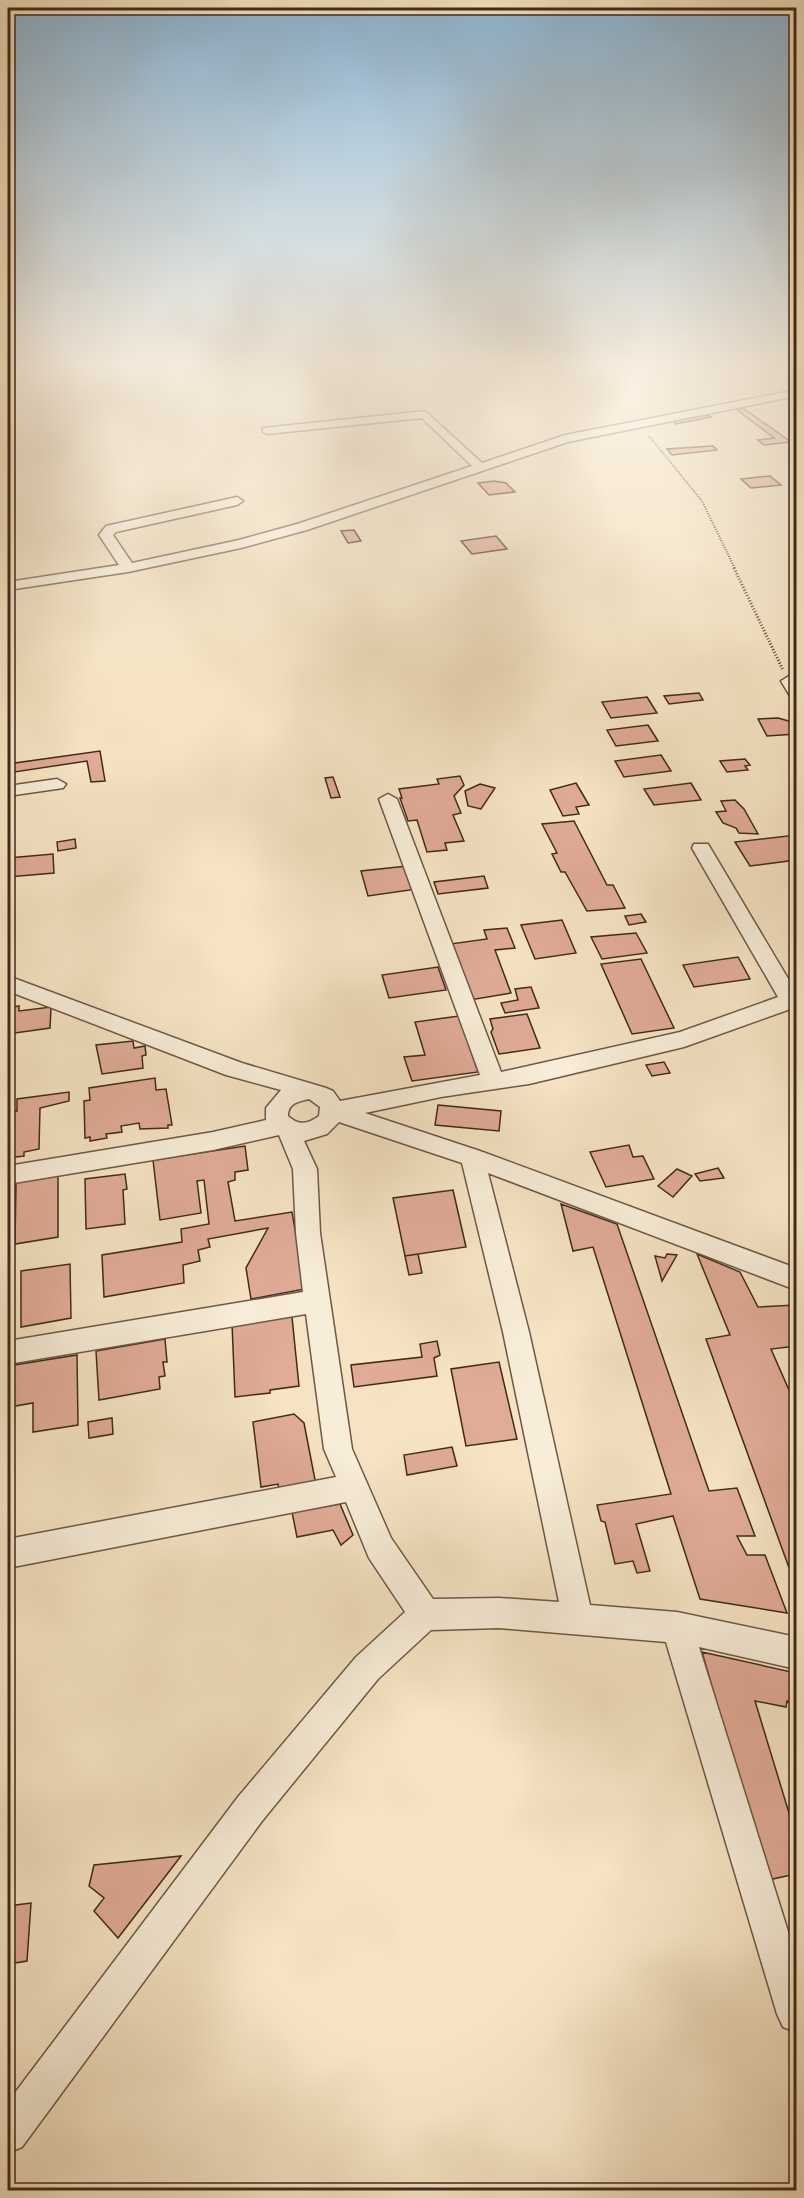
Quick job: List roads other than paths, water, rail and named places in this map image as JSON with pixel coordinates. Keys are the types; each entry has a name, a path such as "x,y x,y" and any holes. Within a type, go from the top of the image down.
{"street":[{"path":"8,586 128,568 230,547 302,527 469,470"},
{"path":"128,568 106,535 111,529 237,501"},
{"path":"8,791 57,784"},
{"path":"388,799 493,1081"},
{"path":"236,1070 282,1122 297,1133 326,1120 684,1040 794,1000 701,848"},
{"path":"8,983 236,1070 324,1096 326,1120 305,1169"},
{"path":"307,1091 285,1097 282,1122 305,1169 308,1233 338,1449 380,1548 425,1615"},
{"path":"326,1120 472,1157 796,1280"},
{"path":"8,1175 213,1141 282,1122"},
{"path":"472,1157 516,1332 578,1619"},
{"path":"8,1353 317,1301"},
{"path":"8,1554 354,1487"},
{"path":"8,2133 250,1809 367,1668 425,1615 499,1613 677,1626 796,1653"},
{"path":"677,1626 796,2014"}]}
